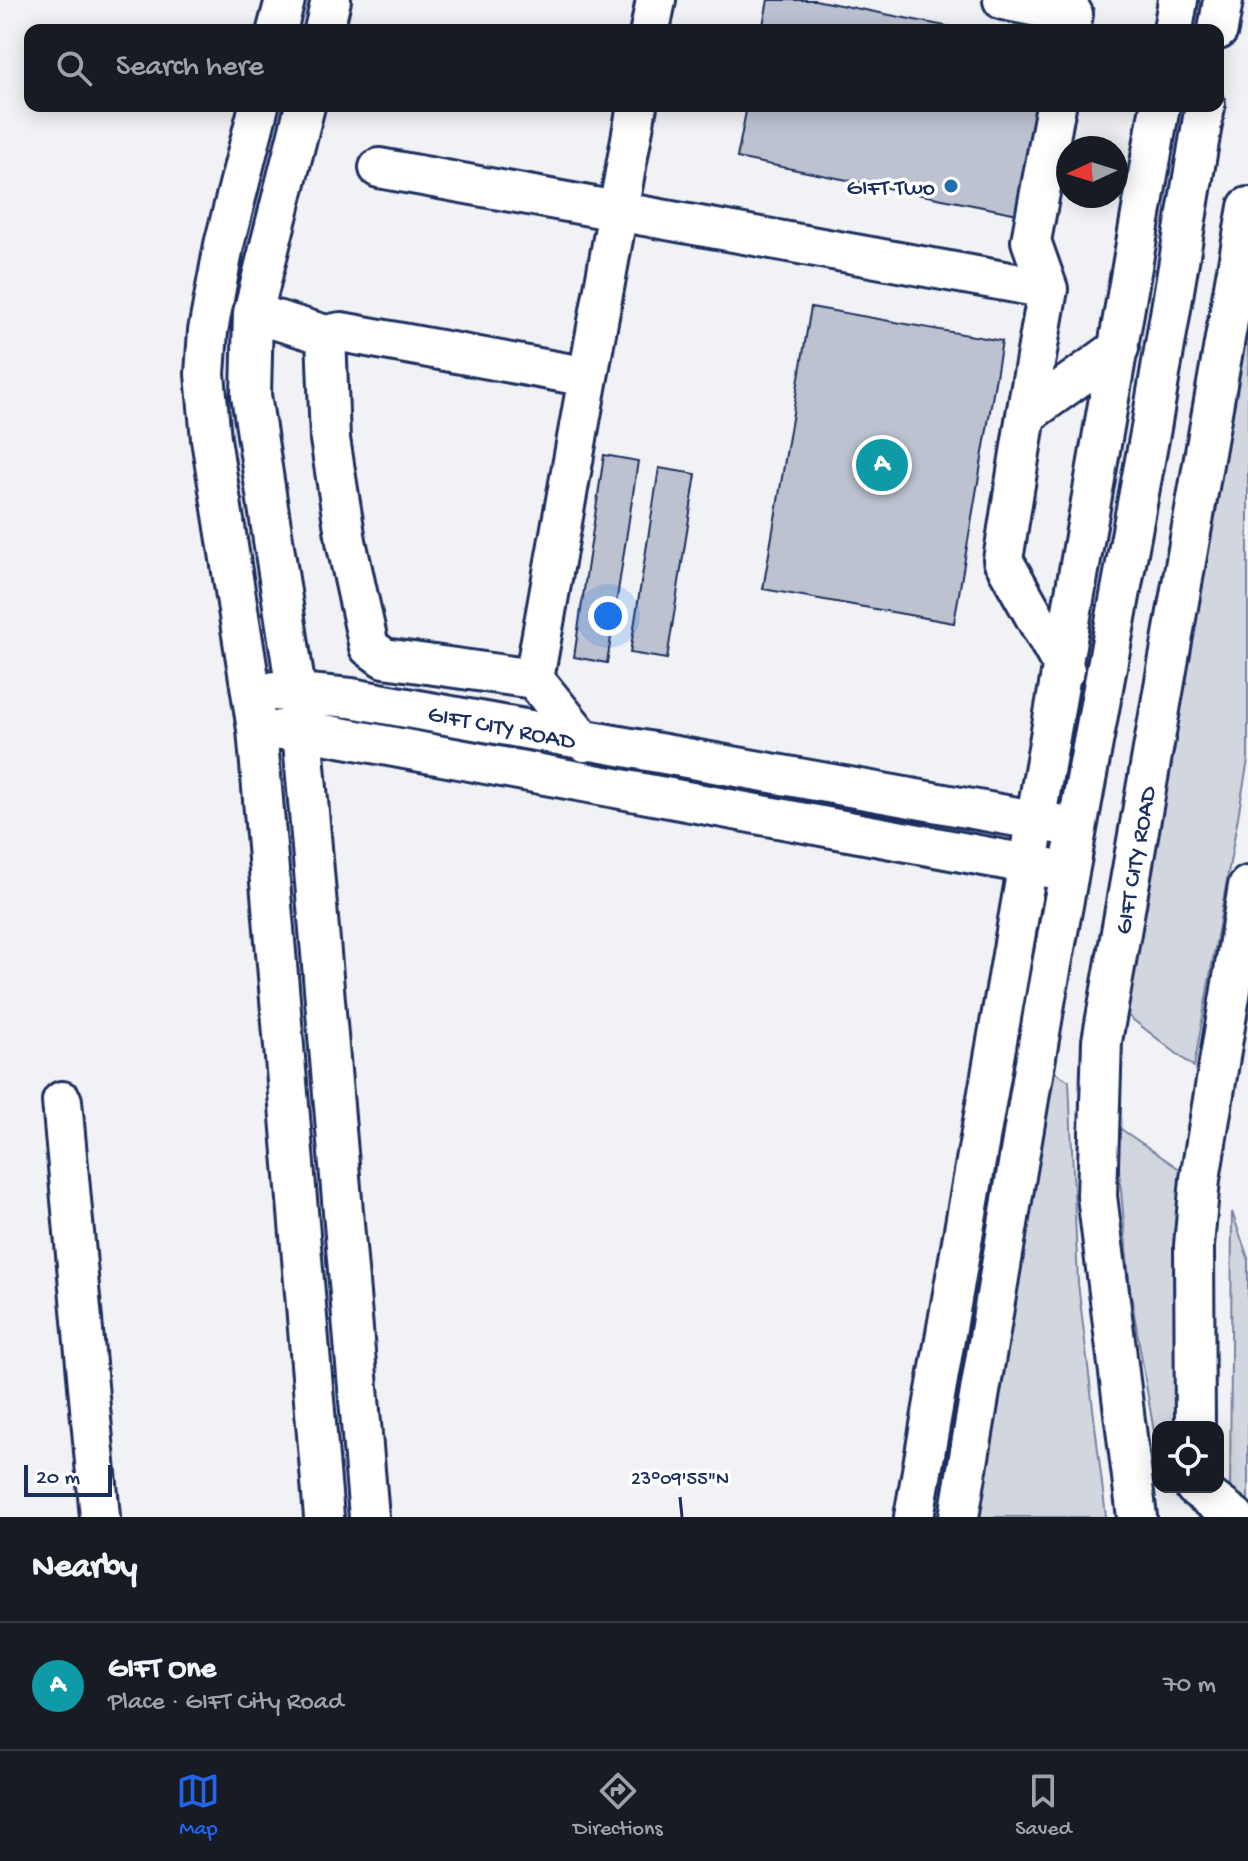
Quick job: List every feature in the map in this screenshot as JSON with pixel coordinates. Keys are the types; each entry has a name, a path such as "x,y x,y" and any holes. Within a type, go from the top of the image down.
{"street":[{"path":"279,24 285,0"},
{"path":"325,24 331,0"},
{"path":"651,24 656,0"},
{"path":"1003,0 1073,14 1071,24"},
{"path":"1174,24 1178,0"},
{"path":"1219,24 1223,0"},
{"path":"257,112 224,245 208,331 205,374 211,439 257,729 324,1517"},
{"path":"303,112 253,313 251,395 302,730 369,1517"},
{"path":"534,679 636,112"},
{"path":"1055,112 1031,241 1048,289 1003,560 1065,670"},
{"path":"914,1517 1065,670 1159,112"},
{"path":"959,1517 1068,872 1151,428 1204,112"},
{"path":"379,168 1048,289"},
{"name":"GIFT CITY ROAD","path":"1137,1517 1145,1475 1097,1196 1102,1041 1248,207"},
{"path":"253,313 326,335 341,332 588,377"},
{"path":"326,335 330,439 346,541 369,647 384,658 534,679 585,742"},
{"path":"1026,415 1119,348"},
{"name":"GIFT CITY ROAD","path":"251,689 351,698 1076,828"},
{"name":"GIFT CITY ROAD","path":"257,729 302,730 1068,872"},
{"path":"1195,1421 1194,1246 1201,1165 1248,886"},
{"path":"62,1101 100,1517"},
{"path":"1194,1517 1196,1493"},
{"path":"1204,1493 1235,1517"}],"shaded area":[{"path":"1248,300 1248,760 1194,1067 1123,1012"},
{"path":"1052,1070 1069,1081 1078,1283 1106,1517 978,1517"},
{"path":"1115,1125 1181,1170 1173,1275 1178,1421 1152,1421 1130,1289"},
{"path":"1232,1212 1248,1258 1248,1505 1230,1491"}],"building":[{"path":"768,0 815,0 935,24 763,24"},
{"name":"GIFT Two","path":"746,112 1038,112 1018,214 737,158"},
{"path":"811,307 1002,341 954,623 763,589"},
{"path":"604,455 638,461 607,663 574,657"},
{"path":"659,468 696,474 667,659 630,653"}],"place":[{"name":"GIFT Two","path":"951,186"},
{"name":"GIFT One","path":"882,465"}]}
